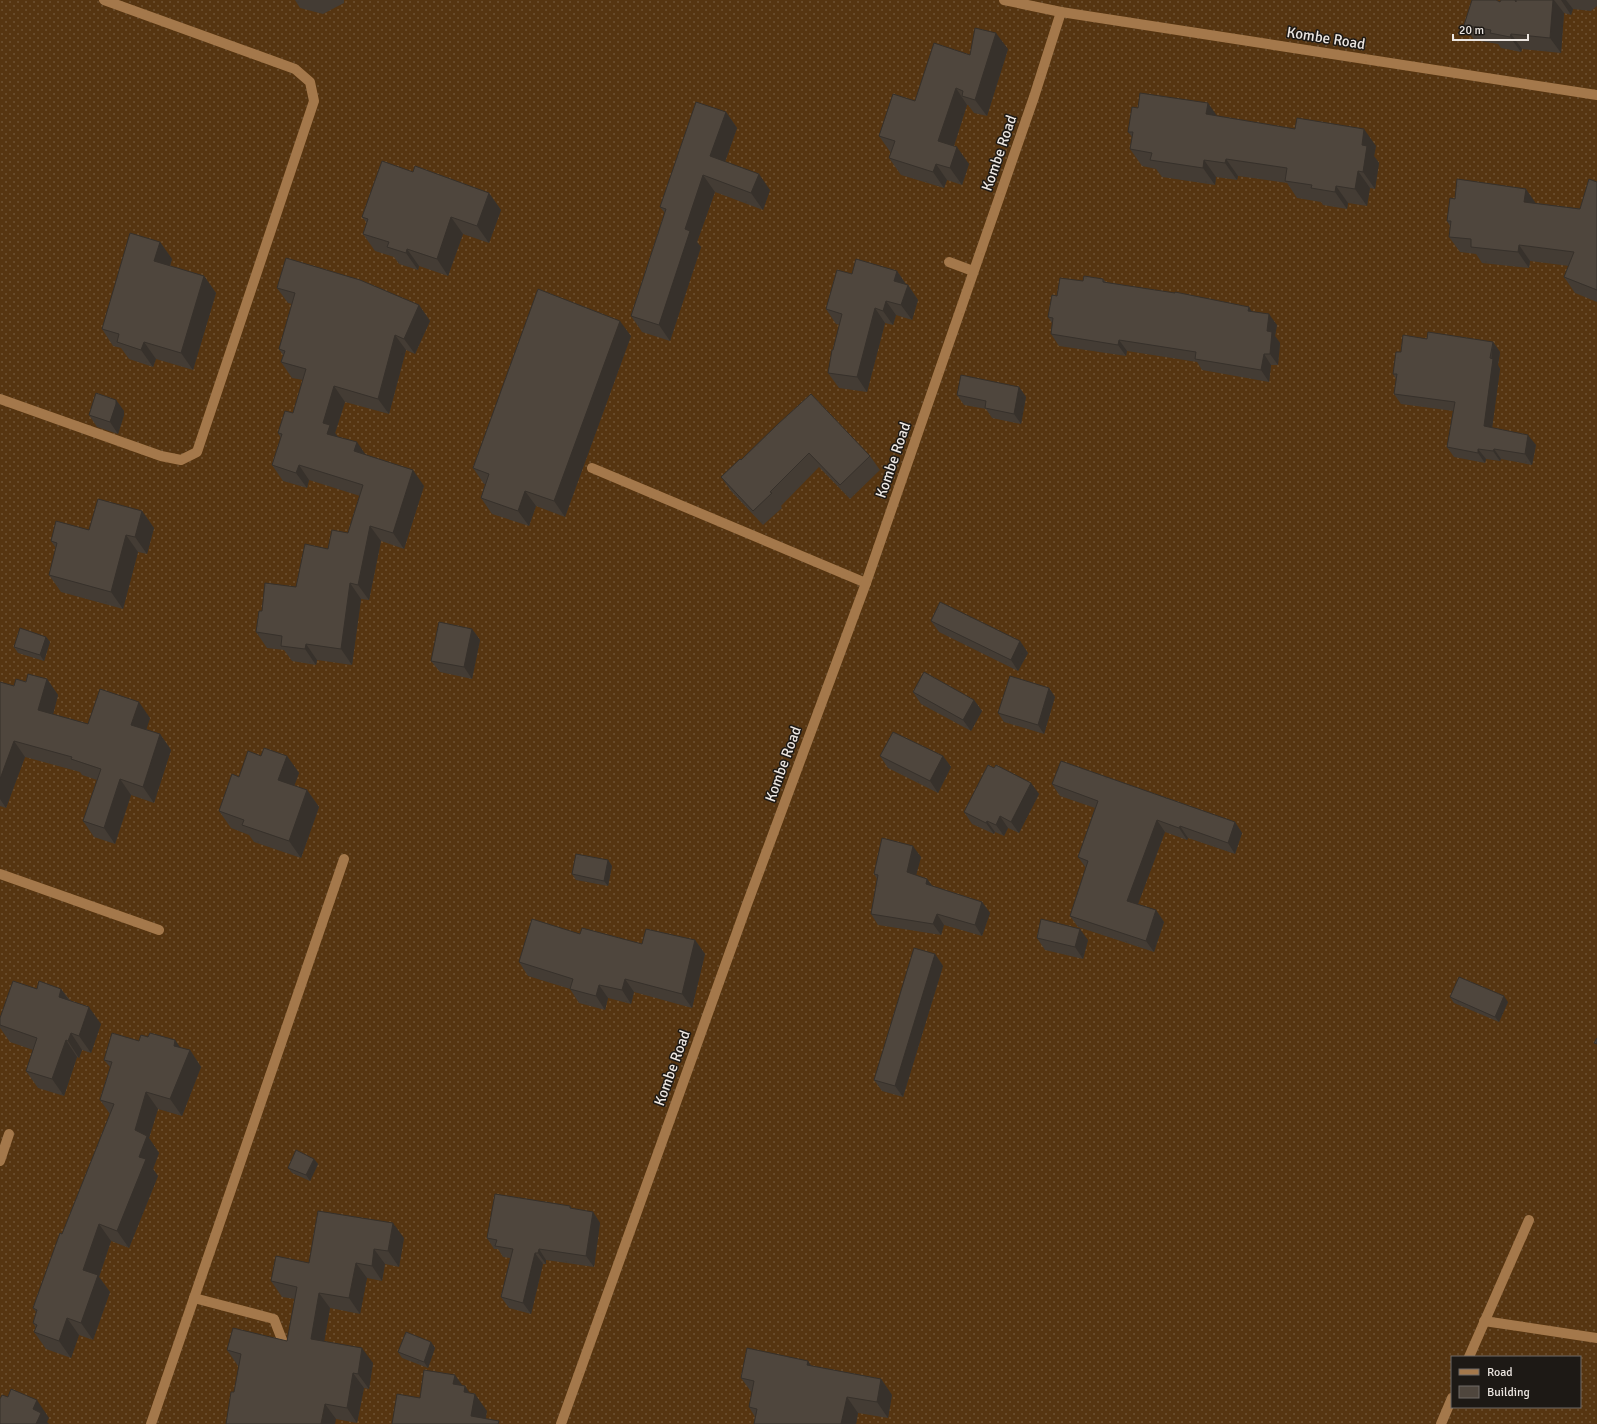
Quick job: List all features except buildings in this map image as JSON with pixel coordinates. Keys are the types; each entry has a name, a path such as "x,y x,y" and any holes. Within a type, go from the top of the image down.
{"street":[{"path":"0,399 161,456 180,460 197,452 314,101 310,82 295,69 104,0"},
{"path":"1004,0 1061,12"},
{"name":"Kombe Road","path":"561,1424 746,907 866,583 1034,97 1061,12 1597,95"},
{"path":"949,262 973,271"},
{"path":"592,468 866,583"},
{"path":"151,1424 344,859"},
{"path":"0,874 159,930"},
{"path":"0,1161 9,1134"},
{"path":"1469,1356 1529,1220"},
{"path":"194,1298 274,1320 284,1345"},
{"path":"1484,1321 1597,1338"},
{"path":"1441,1424 1451,1400"}],"shaded area":[{"path":"0,0 1597,0 1597,1424 0,1424"}]}
